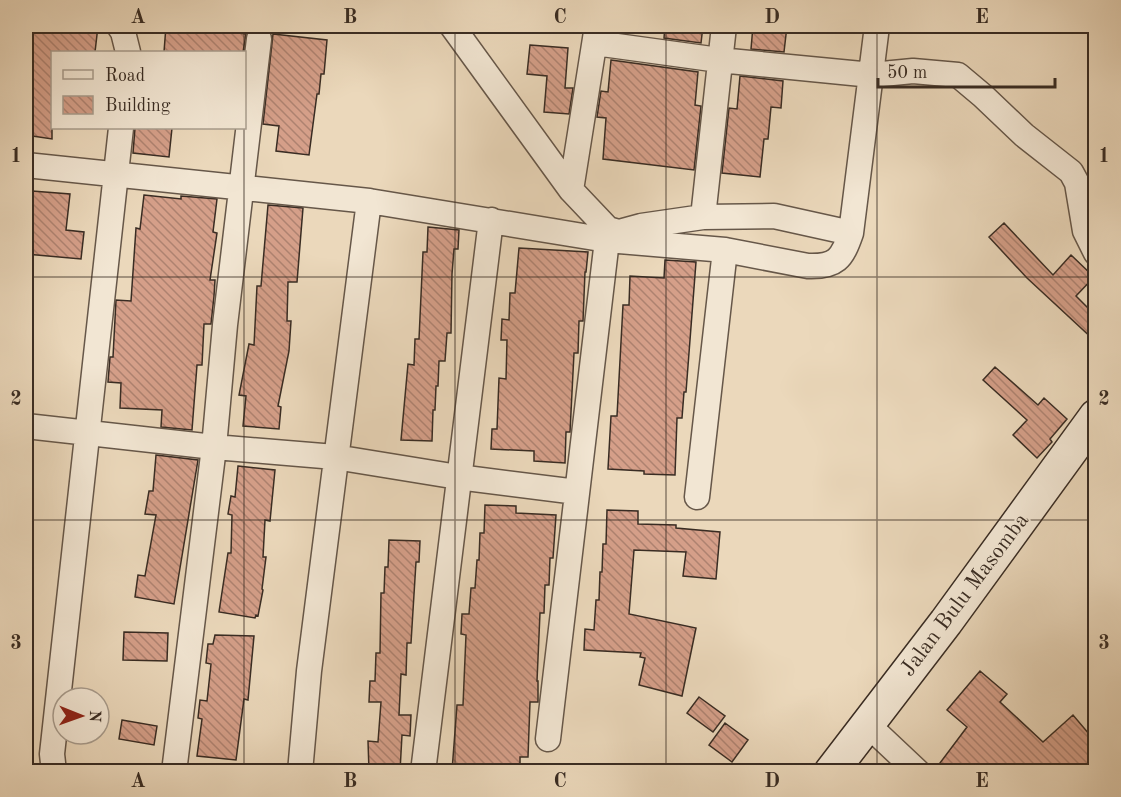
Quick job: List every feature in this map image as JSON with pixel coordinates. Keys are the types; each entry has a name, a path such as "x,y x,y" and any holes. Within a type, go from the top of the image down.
{"street":[{"path":"119,26 128,51"},
{"path":"703,217 724,26"},
{"path":"26,165 369,201 606,240 725,250 808,266 822,266 835,262 845,250 851,233 877,26"},
{"path":"455,27 572,190 608,229 619,232 641,226 703,217 774,216 851,233"},
{"path":"572,190 596,34 719,60 872,75 913,71 958,75 1024,135 1071,172 1077,183 1085,231 1095,253"},
{"path":"175,764 214,447 225,325 259,39"},
{"path":"54,771 52,754 121,129"},
{"path":"300,771 309,671 369,201"},
{"path":"423,771 490,220"},
{"path":"548,739 606,240"},
{"path":"697,497 725,250"},
{"name":"Jalan Bulu Masomba","path":"831,771 946,622 1095,417"},
{"path":"26,426 214,447 335,457 458,477 577,492"},
{"path":"867,724 918,771"}],"building":[{"path":"26,26 98,26 95,51 51,51 52,139 26,135 26,111 32,62 26,62"},
{"path":"166,26 203,26 203,28 246,34 243,51 164,51"},
{"path":"665,26 703,26 701,43 664,38"},
{"path":"753,26 787,26 784,52 751,49"},
{"path":"273,34 327,40 324,74 321,74 319,94 317,94 309,155 276,151 279,126 263,124"},
{"path":"530,45 568,48 565,88 573,88 569,114 544,112 547,76 527,74"},
{"path":"611,60 698,72 695,105 701,106 694,170 603,159 606,118 597,117 601,91 608,92"},
{"path":"740,76 783,81 781,108 771,107 768,139 764,139 760,177 722,173 729,108 737,109"},
{"path":"135,129 172,129 169,157 133,153"},
{"path":"32,191 70,194 66,230 84,232 81,259 26,254"},
{"path":"144,195 181,199 181,196 217,199 213,232 217,233 210,280 215,280 211,324 204,324 202,365 197,365 192,430 161,427 162,410 120,408 121,383 108,382 110,357 113,357 116,300 131,301 136,228 140,229"},
{"path":"268,205 303,208 297,282 288,282 287,321 291,321 289,351 278,406 281,407 279,429 243,426 246,396 239,395 249,344 254,345 257,286 261,286"},
{"path":"1004,223 1053,275 1071,255 1094,277 1076,296 1095,315 1095,341 1027,278 989,237"},
{"path":"428,227 459,230 458,249 454,249 452,274 451,333 447,333 445,361 439,361 432,441 401,440 408,364 414,365 415,339 419,339 423,252 427,252"},
{"path":"519,248 588,252 583,321 579,321 578,353 574,353 570,432 566,432 565,463 534,461 534,451 491,449 492,429 497,429 499,378 506,379 507,340 501,340 502,319 509,320 510,293 515,293"},
{"path":"665,260 696,262 686,392 684,392 682,418 677,418 675,475 608,469 611,416 617,416 623,305 629,305 630,276 664,278"},
{"path":"995,367 1038,405 1044,398 1067,419 1050,439 1052,442 1037,458 1013,435 1027,420 983,380"},
{"path":"156,455 198,460 174,604 135,597 138,575 145,576 156,515 145,514 149,491 153,491"},
{"path":"238,466 275,470 270,521 265,520 263,557 266,557 263,590 258,616 256,615 255,618 219,612 228,553 231,553 232,515 228,514 231,496 235,497"},
{"path":"485,505 516,506 516,513 556,515 549,585 545,585 544,613 540,613 538,702 530,702 528,757 520,757 520,771 452,771 457,705 463,705 466,635 461,634 462,614 469,614 471,588 475,588 480,533 484,533"},
{"path":"607,510 638,511 638,524 676,525 676,528 720,532 716,579 683,576 686,552 634,550 629,614 696,628 682,696 639,685 645,658 640,657 641,653 584,650 585,629 594,630 596,600 599,600 603,544 606,544"},
{"path":"389,540 420,541 419,562 416,562 411,643 407,643 406,675 401,674 399,715 411,715 410,736 402,735 400,771 369,771 368,741 378,742 381,702 369,702 370,681 375,681 376,653 380,653 381,593 384,593 385,567 388,567"},
{"path":"124,632 168,633 167,661 123,660"},
{"path":"215,635 254,636 248,700 244,699 236,760 197,756 202,719 198,718 200,700 207,701 211,664 206,663 208,644 213,644"},
{"path":"980,671 1007,694 1000,702 1043,742 1073,715 1095,741 1095,771 934,771 967,727 947,710"},
{"path":"699,697 725,716 713,732 687,713"},
{"path":"122,720 157,726 154,745 119,739"},
{"path":"725,723 748,740 732,762 709,745"}]}
